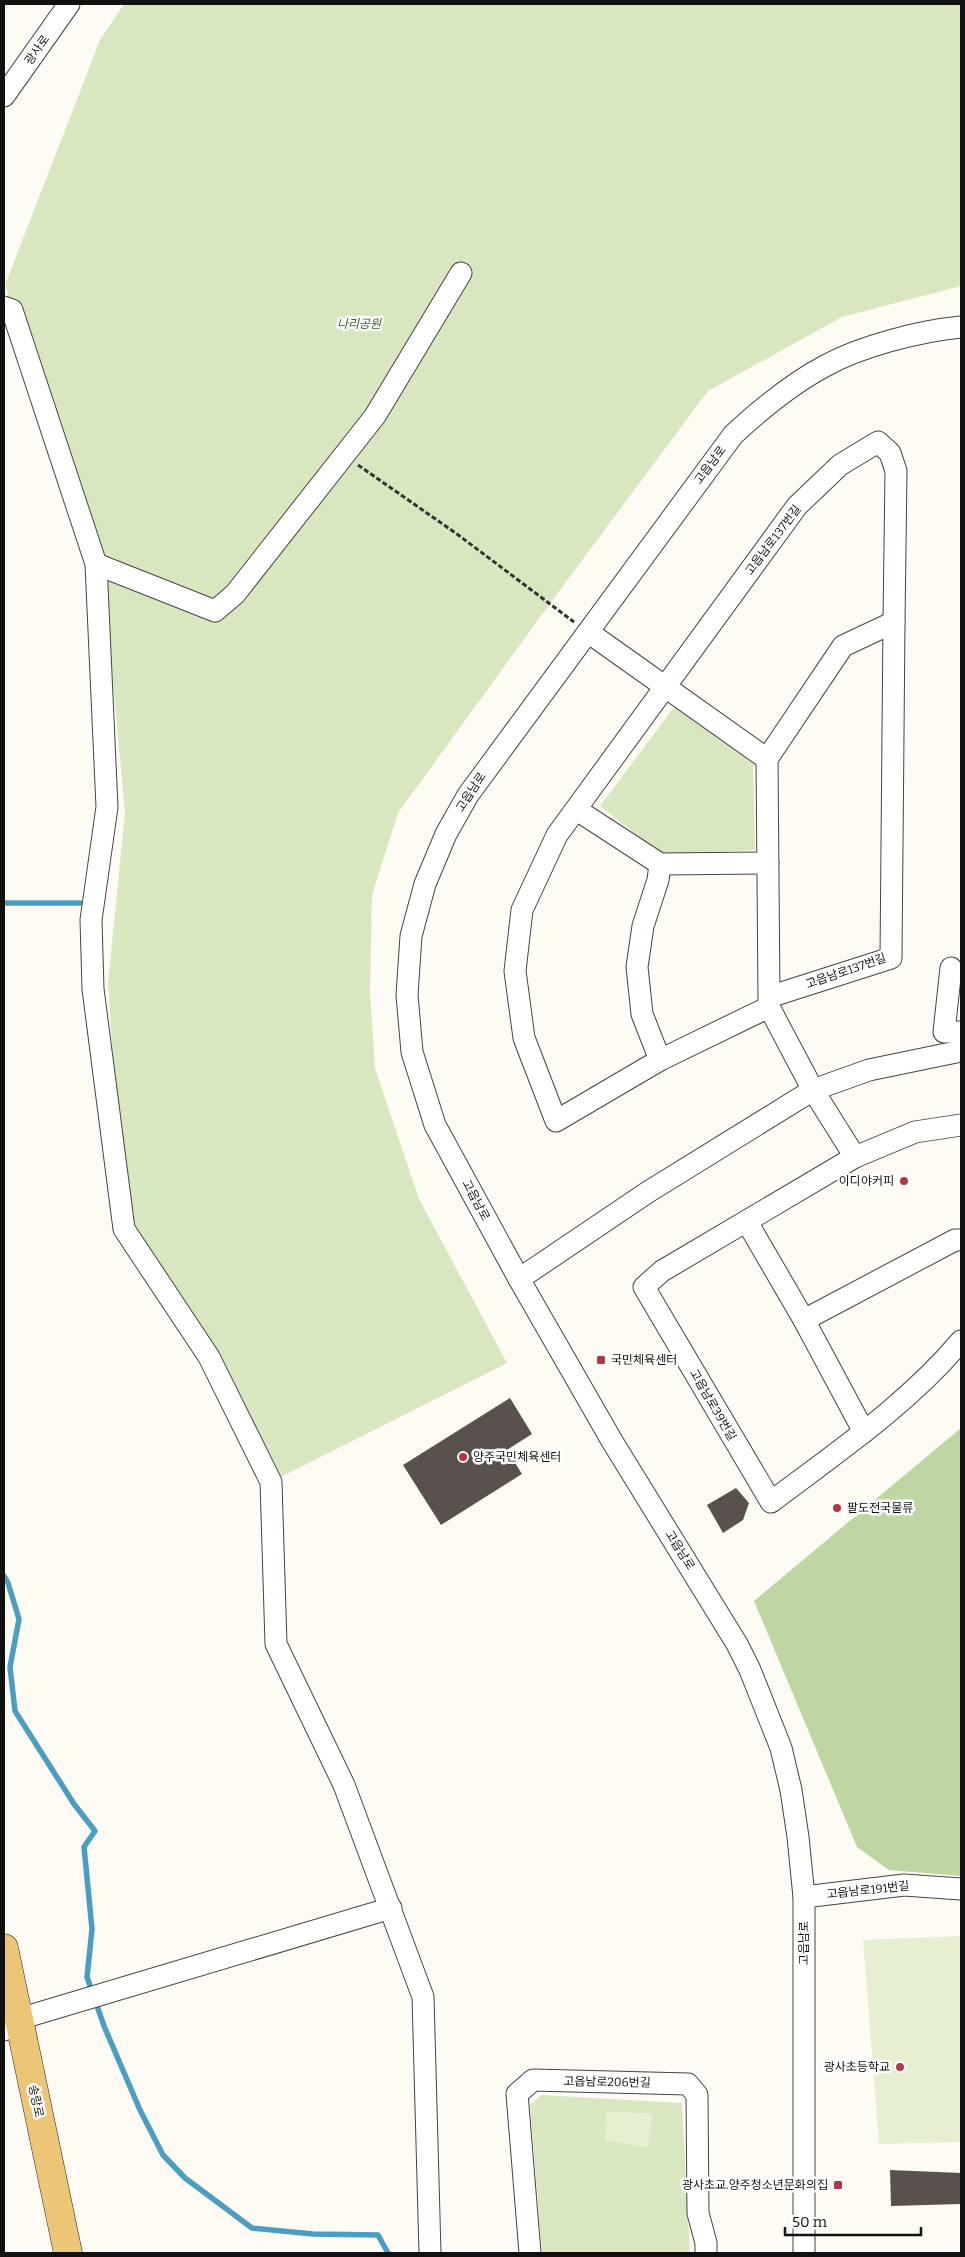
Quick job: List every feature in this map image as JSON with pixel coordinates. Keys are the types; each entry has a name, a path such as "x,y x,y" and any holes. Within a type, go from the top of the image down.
{"main road":[{"name":"송랑로","path":"4,1948 11,2025 68,2253"}],"street":[{"name":"광사로","path":"4,96 69,4"},
{"path":"96,564 216,611 235,594 375,416 462,273"},
{"path":"4,307 12,310 96,564 107,807 92,920 93,989 124,1229 209,1357 271,1482 276,1644 344,1785 423,1997 430,2253"},
{"name":"고읍남로","path":"804,2253 804,1897 791,1790 780,1748 750,1670 714,1605 612,1441 519,1279 435,1125 412,1052 407,995 411,936 425,884 446,834 468,794 714,458 733,435 778,396 826,365 892,341 942,329 961,327"},
{"name":"고읍남로137번길","path":"878,442 890,453 896,471 891,958 769,1002 660,1060 556,1120 524,1038 515,971 522,910 557,835 665,687 797,506 840,465 878,442"},
{"path":"855,1157 813,1090 769,1002 767,758 843,646 894,622"},
{"path":"588,632 767,758"},
{"path":"577,810 660,864 768,863"},
{"path":"660,864 658,880 643,926 637,967 642,1014 660,1060"},
{"path":"951,968 944,1032 961,1032"},
{"path":"519,1279 648,1192 813,1090 869,1070 961,1051"},
{"name":"고읍남로39번길","path":"961,1125 915,1132 855,1157 662,1271 644,1287 770,1502 864,1432 919,1386 961,1341"},
{"path":"747,1222 804,1320 864,1432"},
{"path":"804,1320 954,1240 961,1240"},
{"name":"고읍남로191번길","path":"804,1897 904,1885 961,1888"},
{"path":"11,2025 82,2000 391,1908"},
{"name":"고읍남로206번길","path":"530,2253 517,2094 533,2080 688,2084 697,2095 698,2213 706,2243 706,2253"}],"path":[{"path":"343,455 457,534 588,632"}],"green space":[{"name":"나리공원","path":"124,4 961,4 961,286 842,317 708,391 551,602 398,813 372,895 370,992 375,1068 419,1199 507,1363 271,1482 124,1229 108,983 125,813 101,554 5,285 100,40"},
{"path":"677,703 753,761 755,850 662,855 600,806"},
{"path":"961,1428 961,1876 889,1870 857,1847 754,1601"},
{"path":"961,1936 961,2142 879,2144 863,1940"},
{"path":"541,2095 682,2103 690,2253 542,2253 530,2105"},
{"path":"607,2111 652,2114 648,2147 605,2141"}],"building":[{"name":"양주국민체육센터","path":"510,1398 532,1434 507,1450 522,1474 441,1525 403,1465"},
{"path":"736,1488 749,1503 743,1520 723,1533 707,1505"},
{"path":"890,2170 961,2173 961,2204 891,2206"}],"waterway":[{"path":"4,903 80,903"},
{"path":"4,1576 19,1619 10,1667 15,1711 74,1804 95,1831 84,1847 92,1929 87,1977 104,2026 140,2110 163,2155 185,2178 252,2228 313,2234 378,2235 388,2253"}],"place":[{"name":"이디야커피","path":"904,1181"},
{"name":"국민체육센터","path":"601,1360"},
{"name":"양주국민체육센터","path":"463,1457"},
{"name":"팔도전국물류","path":"837,1508"},
{"name":"광사초등학교","path":"900,2067"},
{"name":"광사초교.양주청소년문화의집","path":"838,2185"}]}
